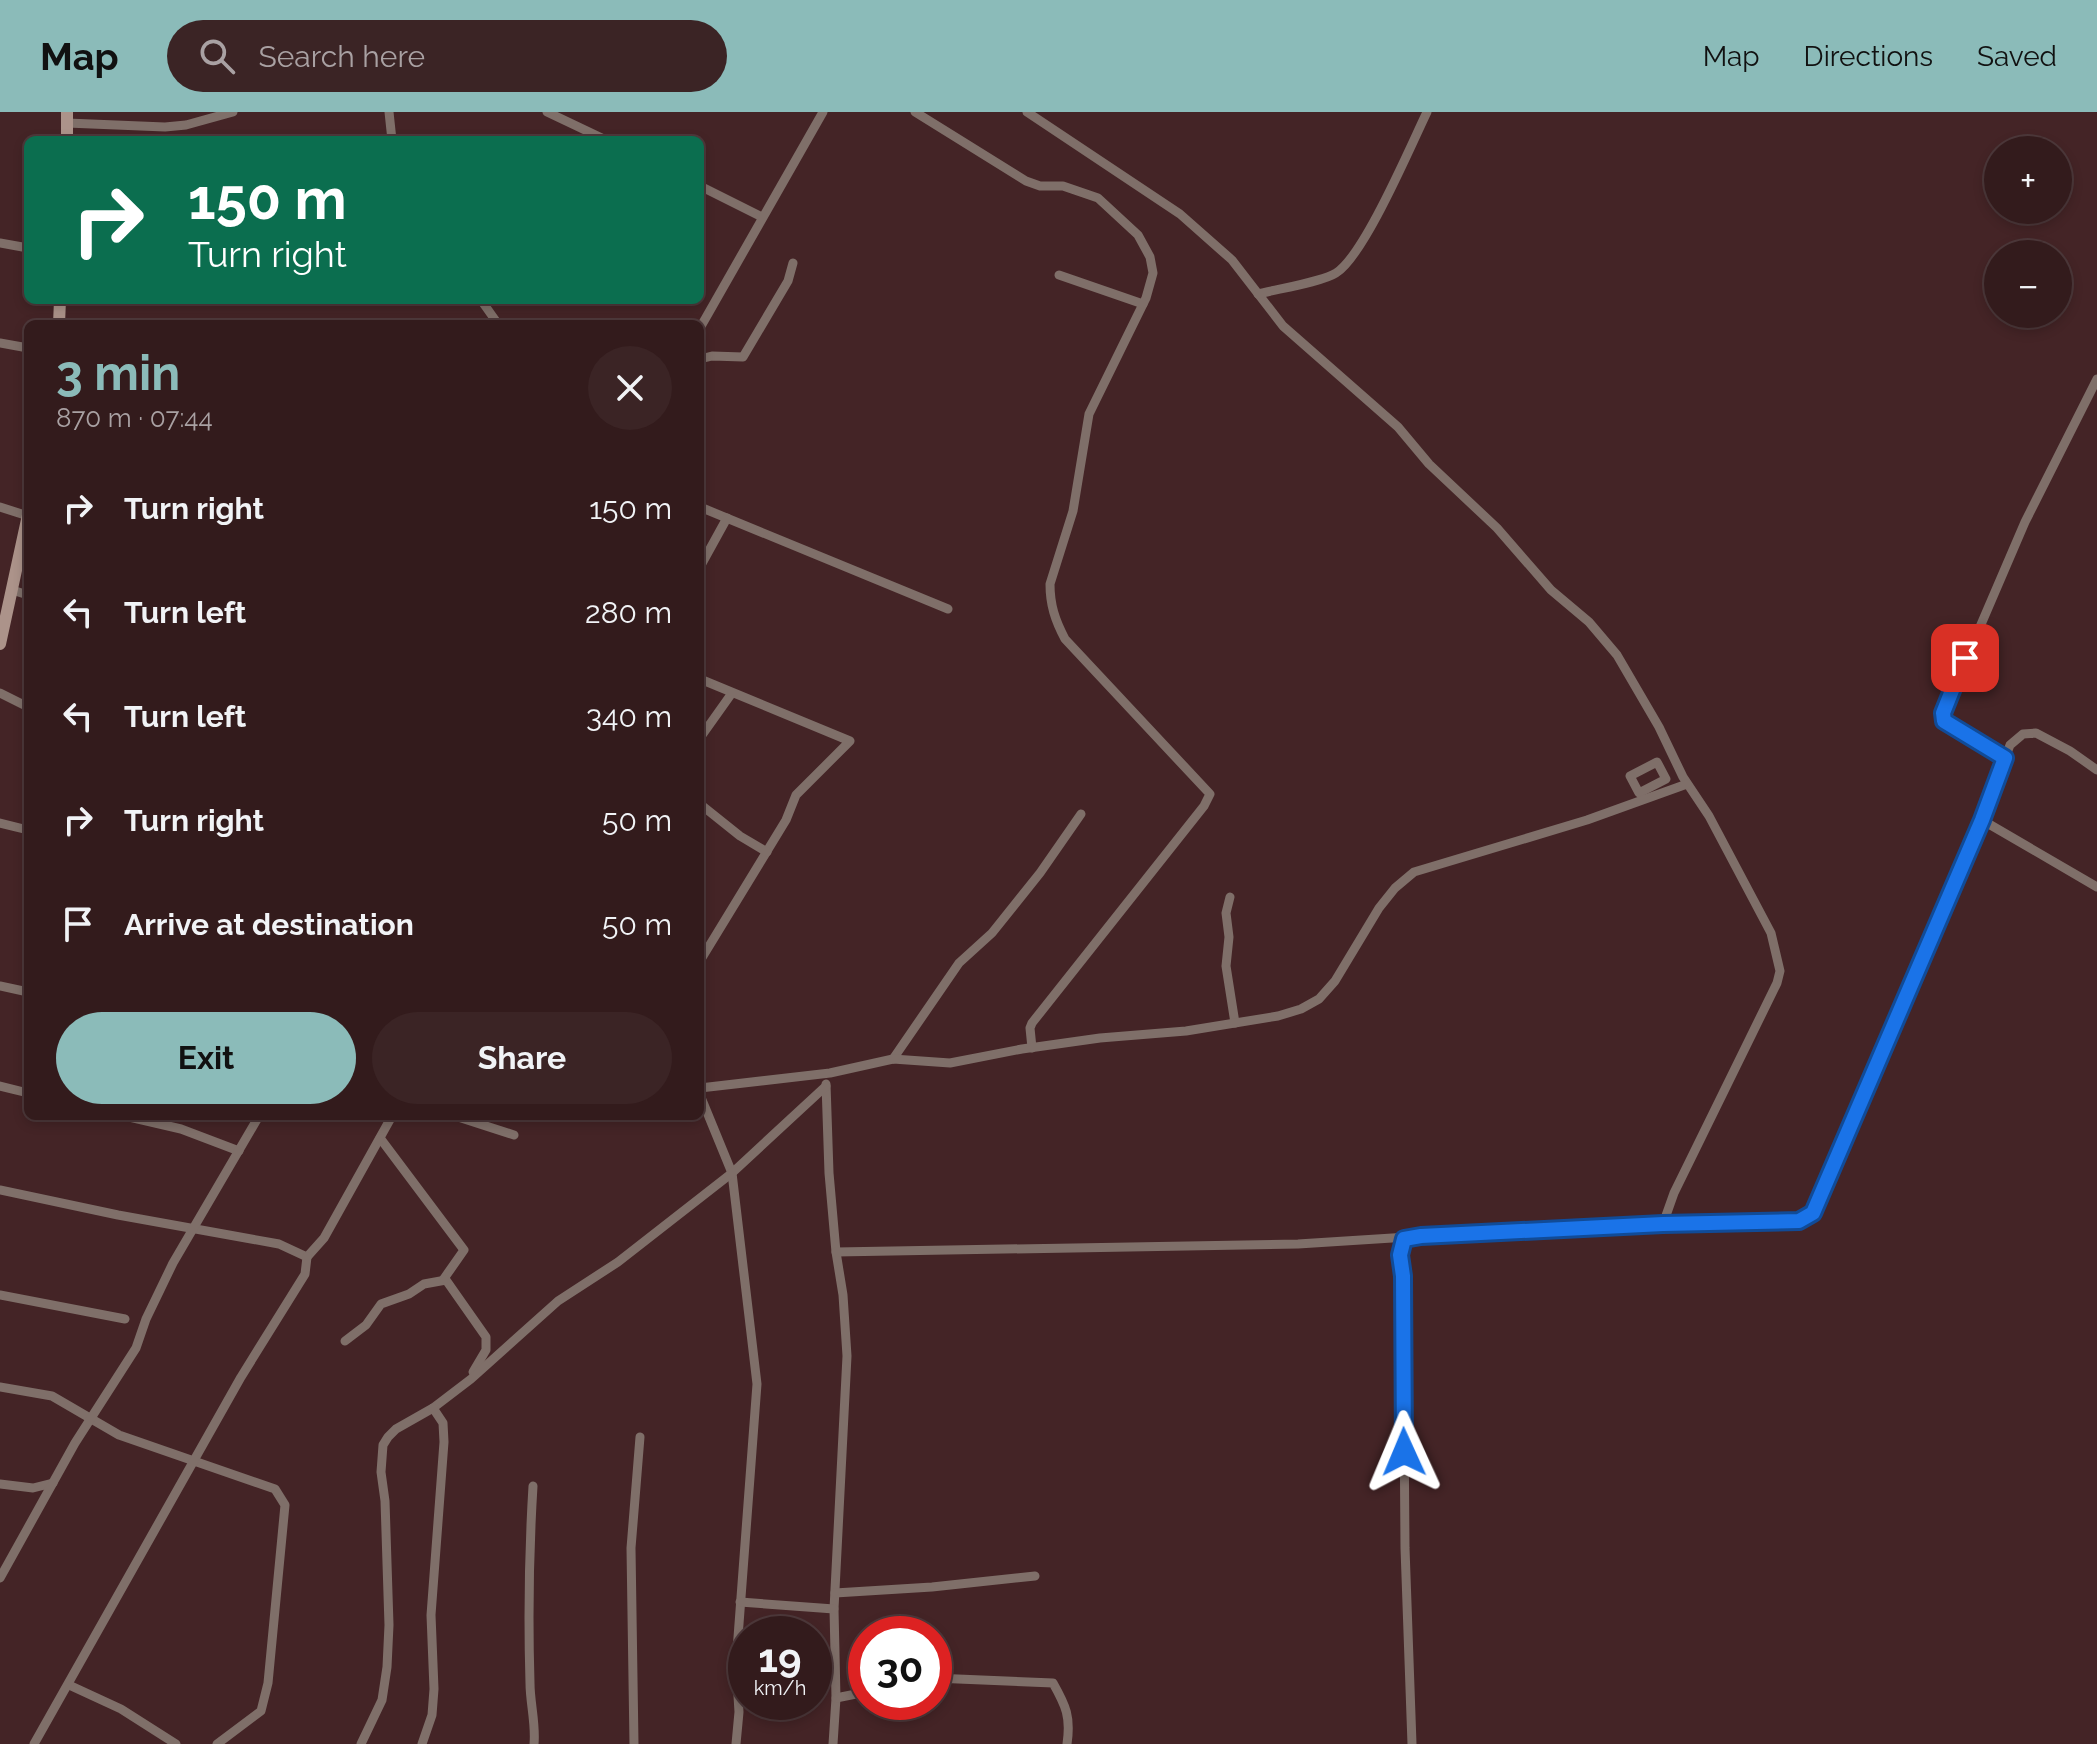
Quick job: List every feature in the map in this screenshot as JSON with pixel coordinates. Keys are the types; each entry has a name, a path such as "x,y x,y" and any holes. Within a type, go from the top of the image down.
{"street":[{"path":"67,117 165,127 186,125 233,112"},
{"path":"389,112 392,136"},
{"path":"547,112 598,136"},
{"path":"704,321 823,112"},
{"path":"915,112 1026,181 1040,186 1063,186 1098,198 1138,235 1150,257 1153,273 1143,304 1089,414 1079,487 1050,584 1050,600 1054,619 1065,639 1210,794 1204,806 1032,1023 1032,1048"},
{"path":"1027,112 1180,214 1232,260 1283,326 1398,427 1429,464 1497,528 1551,590 1589,622 1617,655 1687,784 1709,816 1771,933 1780,971 1777,983 1674,1193 1663,1224"},
{"path":"1258,294 1335,274 1349,261 1395,180 1427,112"},
{"path":"704,188 762,217"},
{"path":"0,243 24,247"},
{"path":"704,358 743,357 788,281 793,263"},
{"path":"1059,275 1143,304"},
{"path":"0,343 24,347"},
{"path":"2005,758 1953,729 1944,721 1943,713 2025,522 2097,379"},
{"path":"0,507 24,514"},
{"path":"704,509 948,609"},
{"path":"704,560 727,518"},
{"path":"0,644 24,534"},
{"path":"12,590 24,594"},
{"path":"704,681 850,741 796,795 786,820 704,954"},
{"path":"0,693 24,705"},
{"path":"704,732 732,693"},
{"path":"836,1252 1268,1245 1663,1224 1799,1221 1810,1216 1982,820 2010,745 2017,738 2036,733 2097,770"},
{"path":"704,1088 830,1073 893,1059 950,1063 1100,1038 1186,1031 1278,1016 1301,1009 1319,999 1335,981 1379,908 1395,888 1414,872 1587,820 1687,784"},
{"path":"704,807 740,836 767,852"},
{"path":"893,1059 959,963 992,933 1040,873 1081,814"},
{"path":"1982,820 2097,887"},
{"path":"0,823 24,829"},
{"path":"1230,897 1226,913 1229,937 1226,966 1235,1023"},
{"path":"0,986 24,991"},
{"path":"830,1073 826,1086 836,1252 843,1295 847,1356 834,1609 836,1698 833,1744"},
{"path":"0,1086 24,1092"},
{"path":"361,1744 382,1700 387,1667 389,1625 385,1501 381,1472 383,1445 396,1429 433,1408 467,1382 558,1301 618,1262 732,1173 826,1086"},
{"path":"704,1105 732,1173 757,1384 736,1664 739,1712 736,1744"},
{"path":"142,1120 181,1129 239,1151"},
{"path":"0,1578 90,1420 136,1348 156,1295 257,1120"},
{"path":"34,1744 241,1377 305,1274 307,1257 324,1238 390,1120"},
{"path":"467,1120 514,1135"},
{"path":"380,1138 464,1250 443,1280"},
{"path":"0,1190 279,1244 307,1257"},
{"path":"1410,1237 1401,1243 1400,1255 1403,1276 1405,1548 1412,1744"},
{"path":"345,1341 366,1325 381,1304 409,1294 424,1284 446,1280 486,1337 486,1350 467,1382"},
{"path":"0,1295 125,1319"},
{"path":"0,1387 52,1396 119,1435 275,1489 285,1505 268,1683 261,1711 217,1744"},
{"path":"422,1744 432,1715 434,1689 431,1615 444,1442 443,1423 433,1408"},
{"path":"634,1744 631,1548 640,1437"},
{"path":"0,1484 33,1488 53,1483"},
{"path":"533,1486 528,1570 534,1744"},
{"path":"835,1593 1035,1576"},
{"path":"740,1602 834,1609"},
{"path":"952,1679 1053,1683 1066,1706 1067,1744"},
{"path":"69,1685 121,1709 176,1744"},
{"path":"836,1698 848,1696"}],"route":[{"path":"1404,1452 1403,1276 1400,1255 1404,1239 1663,1224 1799,1221 1813,1213 1982,820 2005,758 1944,721 1943,713 1965,658"}]}
